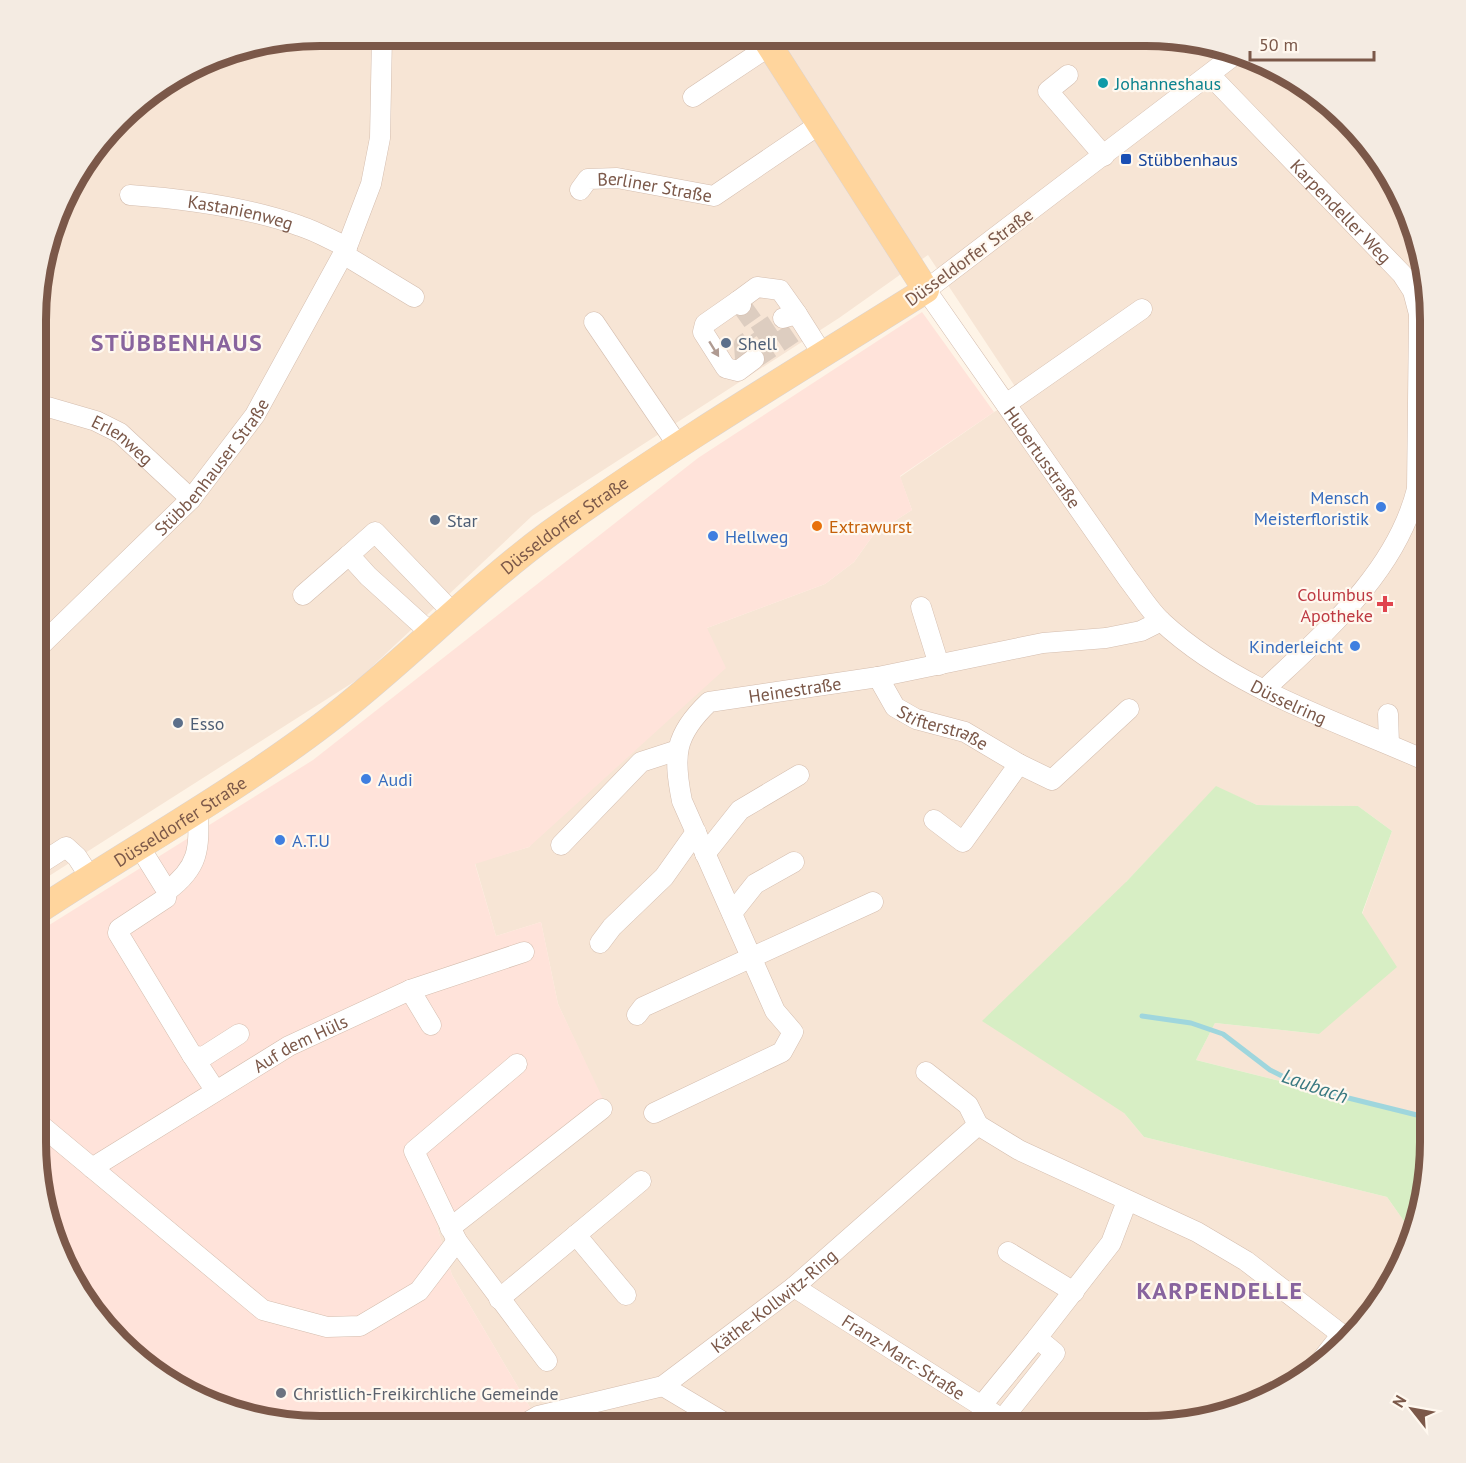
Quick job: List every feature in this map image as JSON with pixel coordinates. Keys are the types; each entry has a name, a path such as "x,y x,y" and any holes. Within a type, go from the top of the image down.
{"main road":[{"path":"775,46 820,124 926,290"},
{"name":"Düsseldorfer Straße","path":"46,906 322,725 380,681 497,575 548,535 679,447 926,290"}],"street":[{"name":"Stübbenhauser Straße","path":"46,640 191,499 255,416 345,251 371,184 380,138 381,46"},
{"path":"693,97 764,46"},
{"name":"Düsseldorfer Straße","path":"926,290 1229,60"},
{"path":"1068,75 1048,91 1104,156"},
{"name":"Karpendeller Weg","path":"1210,75 1411,285 1420,325"},
{"name":"Berliner Straße","path":"580,190 588,179 617,178 714,196 820,124"},
{"name":"Kastanienweg","path":"130,195 176,198 266,217 300,226 345,251"},
{"path":"345,251 414,297"},
{"path":"766,391 746,363 726,368 703,332 705,324 710,319 739,303 757,287 780,290 795,323 824,355"},
{"name":"Hubertusstraße","path":"926,290 1128,579 1161,621"},
{"path":"1006,404 1142,309"},
{"path":"594,322 679,447"},
{"name":"Erlenweg","path":"46,406 96,421 120,433 191,499"},
{"name":"Karpendeller Weg","path":"1264,690 1315,652 1370,582 1420,499"},
{"path":"303,595 375,532 453,614"},
{"path":"349,555 368,576 432,634"},
{"path":"921,607 939,666"},
{"name":"Heinestraße","path":"654,1113 782,1052 793,1032 775,1011 682,801 676,767 678,750 680,738 696,714 710,702 878,677 1043,644 1106,638 1141,631 1161,621"},
{"name":"Düsselring","path":"1161,621 1222,668 1264,690 1420,758"},
{"name":"Stifterstraße","path":"878,677 895,707 916,719 965,732 1019,764 1052,780 1129,710"},
{"path":"1388,714 1389,744"},
{"path":"561,845 641,762 678,750"},
{"path":"934,820 963,842 1019,764"},
{"path":"705,854 740,810 799,775"},
{"path":"167,891 185,877 194,863 198,837 198,807"},
{"path":"600,944 612,927 664,877 696,832"},
{"path":"139,846 167,891 166,898 119,929 118,933 215,1090"},
{"path":"46,860 66,847 77,857 90,877"},
{"path":"732,913 754,884 794,862"},
{"path":"637,1015 643,1007 873,902"},
{"name":"Auf dem Hüls","path":"92,1168 289,1046 410,990 524,952"},
{"path":"410,990 431,1025"},
{"path":"192,1055 203,1057 239,1034"},
{"path":"517,1064 414,1151 453,1234 547,1361"},
{"path":"926,1072 968,1105 978,1125 1019,1150 1197,1232 1246,1261 1341,1334"},
{"path":"46,1130 263,1310 298,1322 327,1327 360,1326 419,1291 453,1234 602,1109"},
{"name":"Käthe-Kollwitz-Ring","path":"544,1417 663,1386 794,1287 978,1125"},
{"path":"499,1299 641,1181"},
{"path":"982,1405 1111,1243 1127,1201"},
{"path":"576,1235 626,1296"},
{"path":"1008,1252 1074,1292"},
{"name":"Franz-Marc-Straße","path":"794,1287 982,1405 997,1417"},
{"path":"1010,1417 1055,1353 1037,1338"},
{"path":"663,1386 715,1417"}],"shaded area":[{"path":"320,46 1146,46 1181,49 1216,56 1250,67 1283,83 1326,114 1352,140 1373,168 1399,216 1410,250 1417,285 1420,320 1420,1116 1196,1060 1215,1023 1319,1034 1392,831 1358,806 1257,805 1216,787 1126,882 1124,1113 1144,1137 1387,1197 1407,1225 1383,1280 1352,1323 1326,1349 1283,1380 1234,1402 1181,1414 1146,1417 536,1417 452,1275 437,1227 602,1099 558,1004 541,922 496,936 475,863 529,847 707,628 825,584 854,562 874,534 912,510 900,477 994,412 1022,397 928,255 839,318 532,516 360,678 46,878 46,320 52,267 67,216 93,168 114,140 140,114 183,83 216,67 250,56 285,49"},
{"path":"922,312 994,412 900,476 912,510 874,534 854,562 825,584 707,628 726,668 529,847 475,864 496,936 541,922 558,1004 603,1099 437,1227 452,1275 536,1417 303,1416 267,1411 232,1402 183,1380 140,1349 114,1323 83,1280 61,1231 52,1196 46,1142 46,927 313,760 698,458"}],"green space":[{"path":"1216,786 1257,805 1358,806 1392,831 1362,913 1397,967 1319,1034 1215,1023 1196,1060 1420,1116 1417,1178 1407,1225 1387,1197 1144,1137 1124,1113 982,1021 1126,882"}],"waterway":[{"name":"Laubach","path":"1142,1016 1191,1023 1223,1034 1270,1070 1304,1087 1420,1116"}],"tunnel":[{"path":"741,305 761,333"},
{"path":"745,359 744,344 783,318"},
{"path":"754,359 793,333"}],"place":[{"name":"Johanneshaus","path":"1103,83"},
{"name":"Stübbenhaus","path":"1126,159"},
{"name":"Shell","path":"726,343"},
{"name":"Mensch Meisterfloristik","path":"1381,507"},
{"name":"Star","path":"435,520"},
{"name":"Extrawurst","path":"817,526"},
{"name":"Hellweg","path":"713,536"},
{"name":"Columbus Apotheke","path":"1385,604"},
{"name":"Kinderleicht","path":"1355,646"},
{"name":"Esso","path":"178,723"},
{"name":"Audi","path":"366,779"},
{"name":"A.T.U","path":"280,840"},
{"name":"Christlich-Freikirchliche Gemeinde","path":"281,1393"}],"district":[{"name":"STÜBBENHAUS","path":"177,342"},
{"name":"KARPENDELLE","path":"1220,1290"}]}
